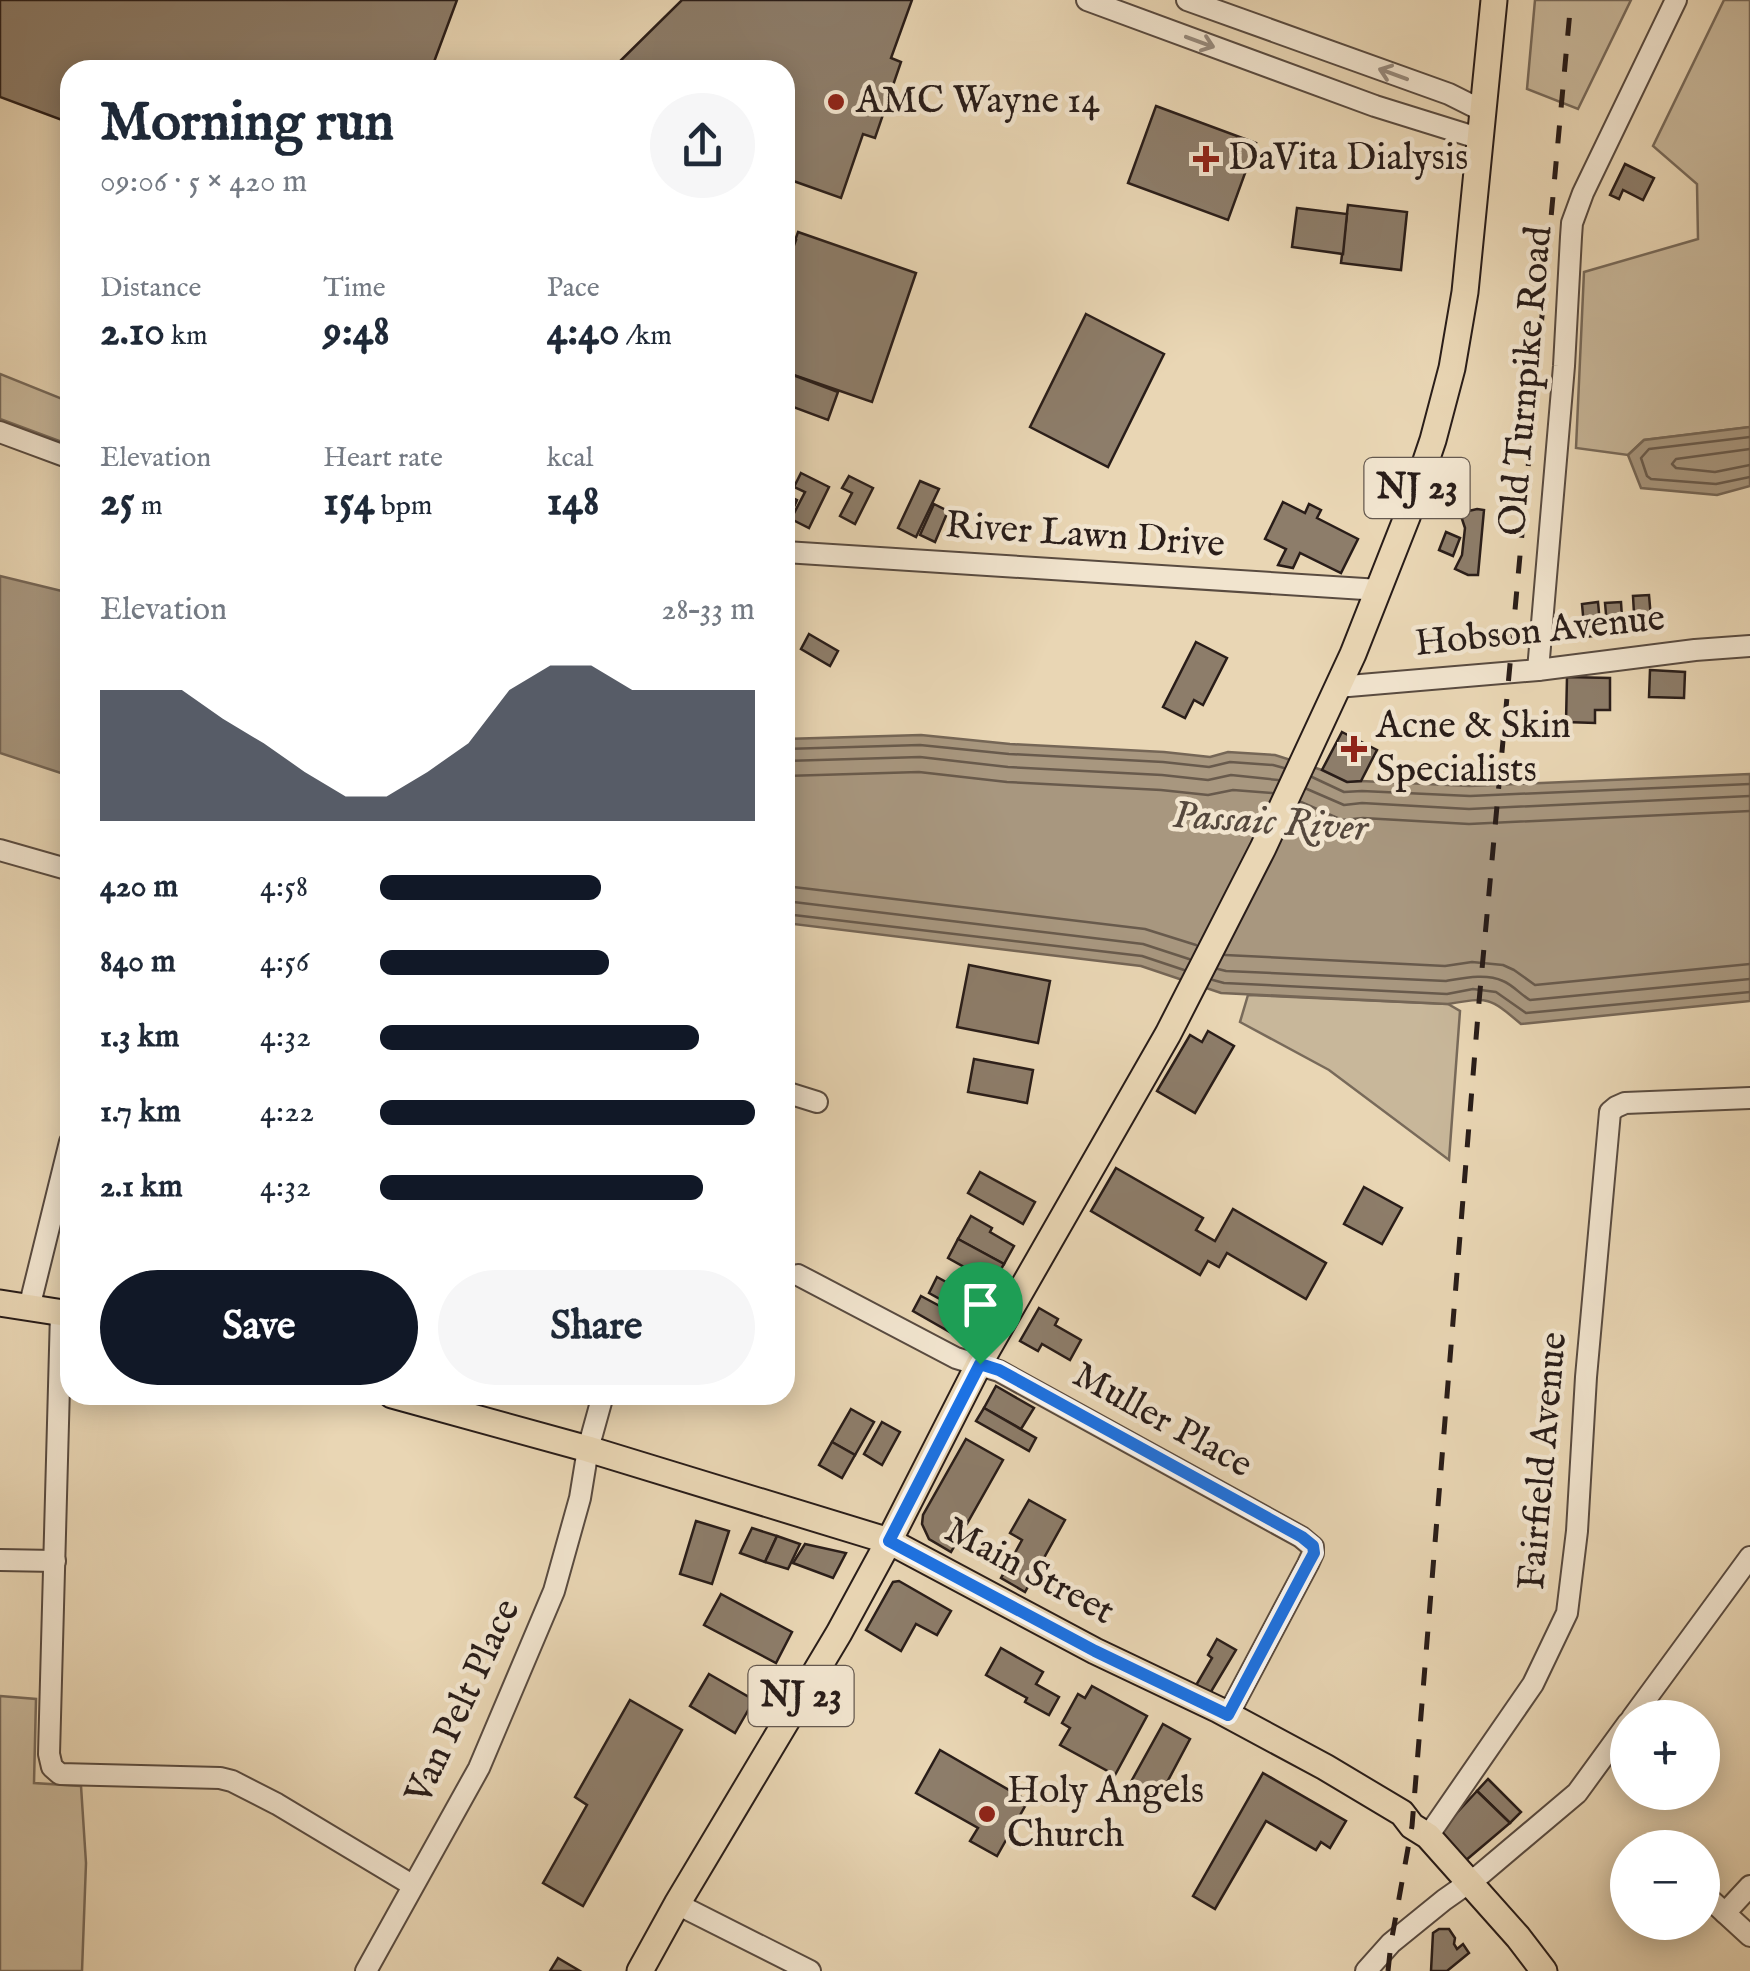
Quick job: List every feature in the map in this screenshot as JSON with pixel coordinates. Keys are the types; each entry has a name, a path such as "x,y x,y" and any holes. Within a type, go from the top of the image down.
{"main road":[{"name":"NJ 23","path":"640,1971 839,1633 980,1364 1168,1034 1262,848 1380,590 1433,440 1452,368 1465,292 1494,0"},
{"path":"0,1304 60,1313"},
{"name":"Main Street","path":"428,1405 588,1449 889,1541 1095,1651 1228,1715 1402,1813 1412,1826 1428,1836 1544,1971"}],"street":[{"path":"1087,0 1375,106 1481,139"},
{"path":"1188,0 1449,94 1483,111"},
{"name":"Old Turnpike Road","path":"1538,670 1572,223 1676,0"},
{"path":"0,432 60,454"},
{"name":"River Lawn Drive","path":"795,553 1380,590"},
{"name":"Hobson Avenue","path":"1337,687 1750,646"},
{"path":"0,850 60,867"},
{"path":"795,1095 817,1102"},
{"name":"Fairfield Avenue","path":"1428,1836 1533,1684 1568,1612 1610,1112 1625,1104 1750,1098"},
{"path":"29,1308 60,1182"},
{"name":"Muller Place","path":"798,1275 956,1358 999,1370 1313,1546 1314,1553 1228,1715"},
{"path":"61,1405 49,1754 52,1766 60,1774 232,1781 412,1885"},
{"name":"Van Pelt Place","path":"366,1971 479,1768 554,1591 580,1498 599,1405"},
{"path":"1645,1700 1750,1556"},
{"path":"0,1560 55,1561"},
{"path":"1366,1971 1390,1943 1576,1793 1610,1747"},
{"path":"1725,1912 1750,1886"},
{"path":"678,1904 810,1971"},
{"path":"1720,1908 1750,1936"}],"shaded area":[{"path":"1535,0 1631,0 1578,109 1527,89"},
{"path":"1724,0 1750,0 1750,427 1644,440 1628,455 1576,448 1584,272 1698,239 1697,184 1653,146"},
{"path":"0,374 60,398 60,441 0,419"},
{"path":"1248,995 1448,1004 1460,1011 1449,1160 1329,1070 1240,1022"},
{"path":"0,1696 36,1699 34,1783 81,1786 86,1863 82,1971 0,1971"}],"water":[{"path":"1750,427 1750,486 1717,495 1641,488 1628,455 1644,440"},
{"path":"0,576 60,591 60,773 0,753"},
{"name":"Passaic River","path":"921,735 1210,757 1228,752 1275,755 1347,782 1470,786 1750,774 1750,1001 1521,1024 1495,1004 1481,1000 1448,1004 1221,993 1141,966 795,924 795,739"}],"building":[{"path":"0,0 457,0 435,60 60,60 60,119 0,97"},
{"name":"AMC Wayne 14","path":"682,0 912,0 891,58 901,62 875,138 863,134 841,198 795,182 795,60 621,60"},
{"path":"1156,106 1256,143 1228,220 1128,183"},
{"path":"1625,164 1654,178 1643,200 1623,190 1619,199 1610,195"},
{"path":"1348,205 1407,212 1401,270 1341,263"},
{"path":"1297,208 1347,214 1343,254 1292,247"},
{"path":"798,232 916,273 872,402 795,375"},
{"path":"1086,314 1164,354 1108,467 1030,427"},
{"path":"795,376 838,392 828,420 795,408"},
{"path":"801,473 829,487 809,528 795,521 795,511 805,492 795,485"},
{"path":"849,476 873,488 855,524 840,516 852,493 842,488"},
{"path":"920,481 939,489 916,537 898,528"},
{"path":"1283,502 1305,513 1309,504 1321,510 1317,518 1358,539 1341,573 1300,553 1293,568 1278,565 1286,549 1265,539"},
{"path":"934,504 948,511 935,542 920,535"},
{"path":"1484,510 1478,575 1468,575 1455,569 1462,555 1465,528 1460,513"},
{"path":"1446,532 1460,538 1453,556 1439,550"},
{"path":"1649,595 1652,630 1635,631 1633,596"},
{"path":"1598,602 1601,635 1585,637 1582,604"},
{"path":"1621,602 1623,634 1608,636 1605,603"},
{"path":"809,634 838,651 830,666 801,649"},
{"path":"1196,642 1227,658 1203,705 1194,700 1185,718 1163,707"},
{"path":"1650,670 1685,672 1684,698 1649,697"},
{"path":"1567,677 1610,678 1610,710 1595,710 1595,723 1566,722"},
{"path":"1342,732 1377,750 1361,781 1347,782 1322,770"},
{"path":"969,965 1050,981 1038,1043 957,1027"},
{"path":"1208,1031 1234,1046 1195,1113 1157,1091 1190,1035 1202,1042"},
{"path":"974,1059 1033,1070 1027,1103 968,1092"},
{"path":"1116,1168 1203,1218 1196,1230 1215,1241 1233,1209 1326,1263 1306,1299 1227,1253 1219,1267 1208,1261 1200,1275 1091,1211"},
{"path":"980,1172 1035,1202 1023,1224 968,1193"},
{"path":"1364,1187 1402,1208 1382,1244 1344,1224"},
{"path":"971,1216 1014,1246 1004,1264 958,1239"},
{"path":"958,1239 1004,1264 993,1283 948,1258"},
{"path":"937,1277 983,1302 974,1318 929,1293"},
{"path":"921,1296 964,1319 955,1335 913,1311"},
{"path":"1039,1308 1058,1319 1055,1325 1081,1340 1070,1360 1042,1344 1038,1351 1020,1341"},
{"path":"996,1386 1034,1408 1021,1429 984,1408"},
{"path":"984,1408 1036,1438 1029,1451 976,1421"},
{"path":"851,1409 874,1422 855,1455 832,1442"},
{"path":"882,1422 900,1432 882,1465 864,1454"},
{"path":"966,1439 1003,1460 951,1552 929,1539 922,1524 923,1515"},
{"path":"832,1442 855,1455 842,1478 819,1465"},
{"path":"1029,1500 1065,1520 1025,1592 1001,1578 1022,1540 1010,1533"},
{"path":"696,1521 729,1531 712,1584 680,1574"},
{"path":"752,1528 777,1536 765,1562 740,1553"},
{"path":"777,1536 800,1544 788,1569 765,1562"},
{"path":"805,1544 846,1553 833,1578 793,1563"},
{"path":"899,1581 951,1611 937,1635 916,1624 901,1651 866,1630 893,1582"},
{"path":"721,1594 792,1632 776,1663 704,1625"},
{"path":"1217,1639 1236,1650 1209,1695 1195,1687 1212,1658 1208,1655"},
{"path":"1001,1648 1043,1672 1036,1684 1059,1697 1049,1715 986,1675"},
{"path":"709,1674 754,1700 735,1733 690,1706"},
{"path":"1092,1686 1147,1716 1115,1775 1060,1745 1070,1728 1062,1723 1078,1694 1085,1698"},
{"path":"630,1700 682,1730 583,1906 543,1883 587,1805 575,1797"},
{"path":"1163,1724 1190,1739 1155,1805 1127,1789"},
{"name":"Holy Angels Church","path":"940,1750 1028,1801 997,1856 970,1841 978,1828 916,1793"},
{"path":"1263,1773 1346,1821 1330,1848 1321,1842 1316,1850 1266,1821 1215,1909 1193,1896"},
{"path":"1488,1779 1521,1812 1510,1823 1477,1791"},
{"path":"1477,1791 1510,1823 1465,1861 1440,1839 1441,1830"},
{"path":"1449,1929 1457,1949 1463,1944 1469,1953 1447,1971 1431,1971 1433,1933"},
{"path":"558,1958 580,1971 550,1971"}],"railway":[{"path":"1388,1971 1412,1826 1479,1002 1571,0"}],"place":[{"name":"AMC Wayne 14","path":"836,102"},
{"name":"DaVita Dialysis","path":"1206,159"},
{"name":"Acne & Skin Specialists","path":"1354,749"},
{"name":"Holy Angels Church","path":"987,1814"}],"route":[{"path":"980,1364 999,1370 1313,1546 1314,1553 1228,1715 1095,1651 889,1541 980,1364"}]}
